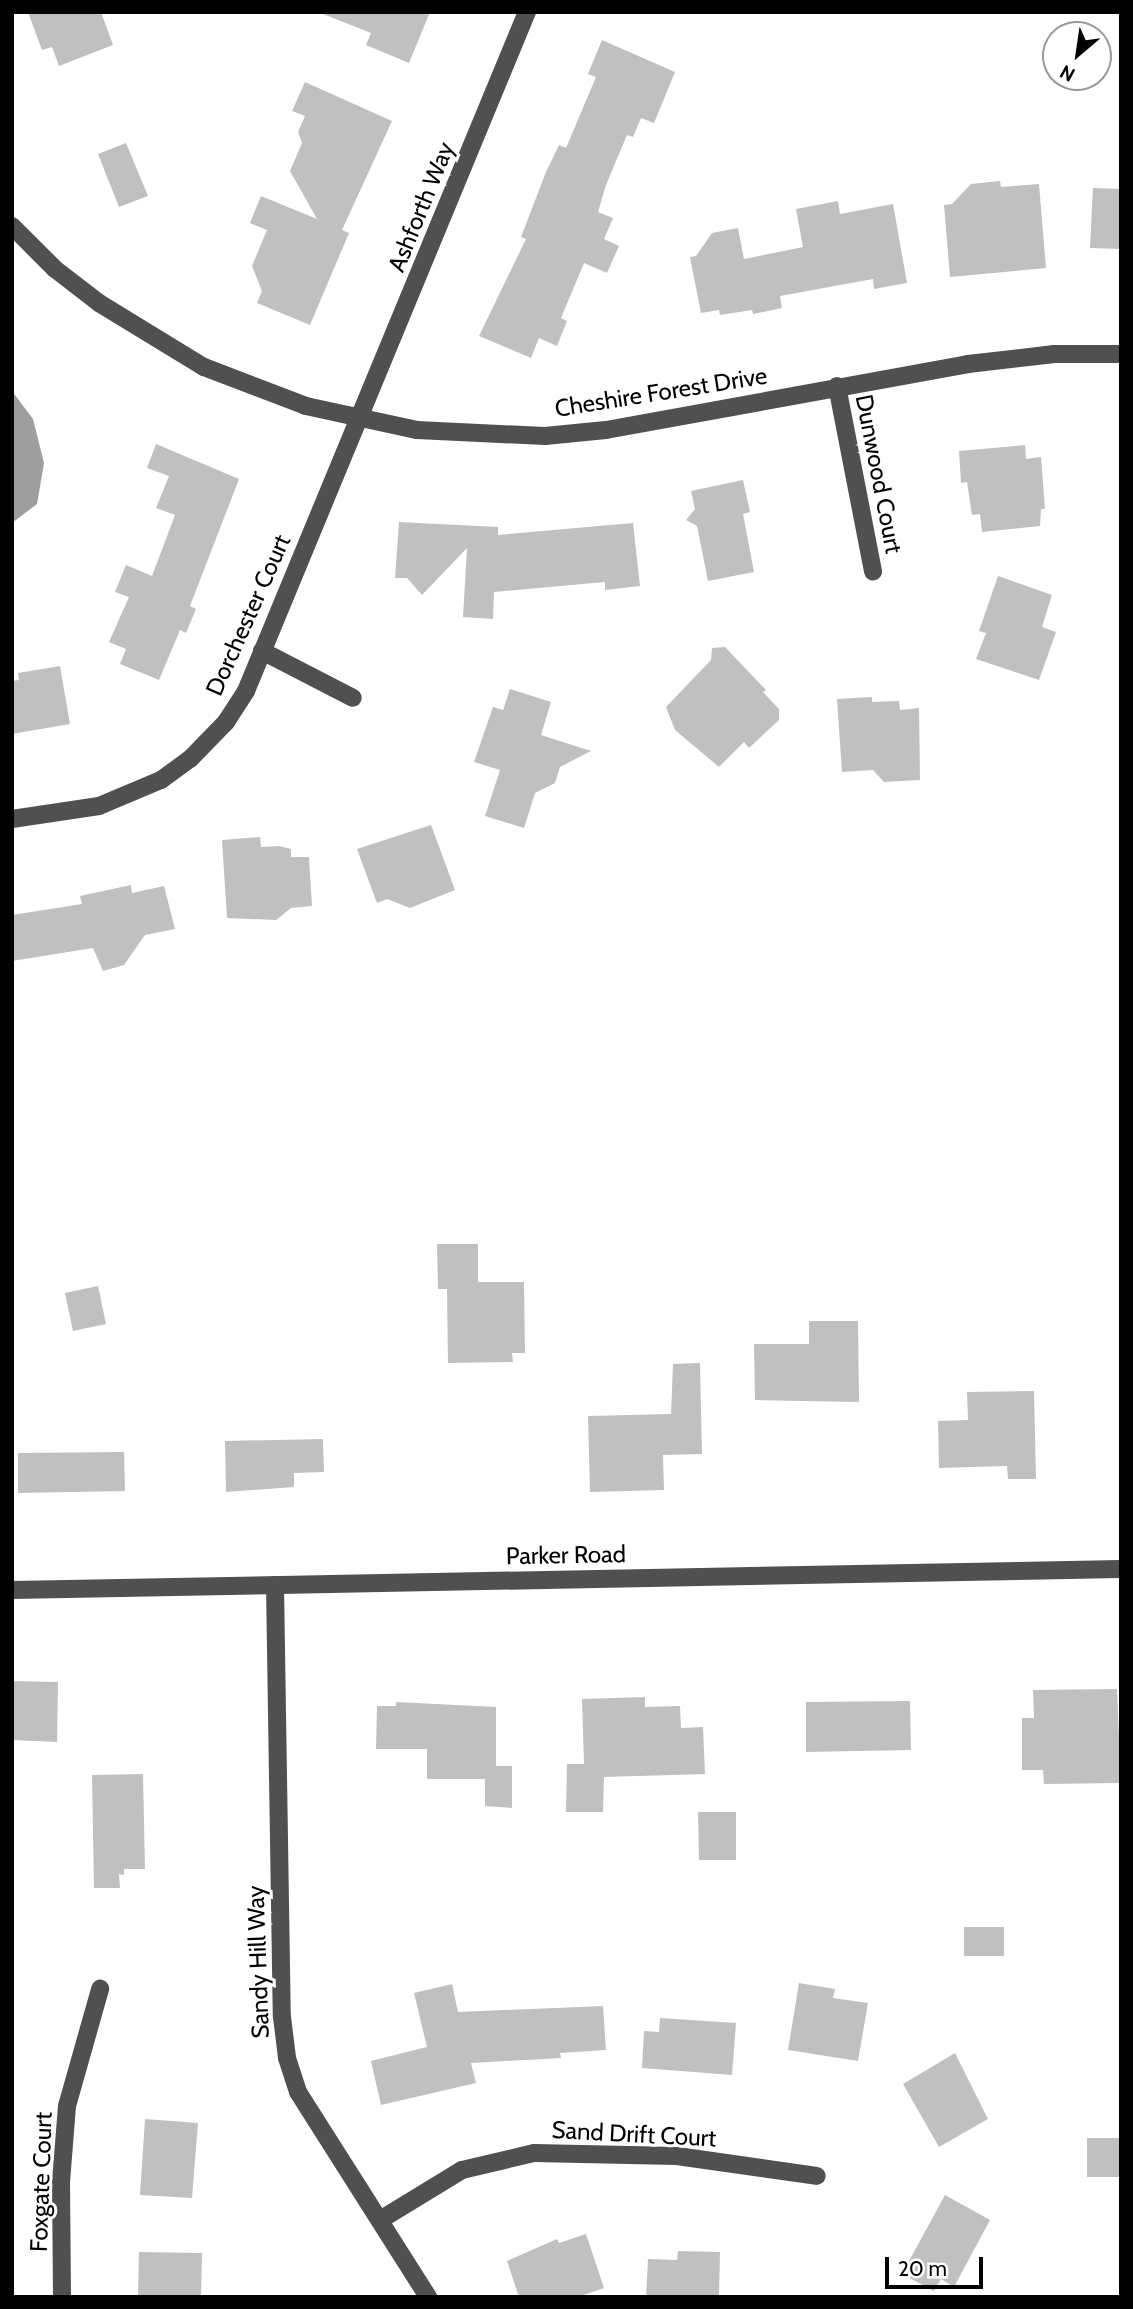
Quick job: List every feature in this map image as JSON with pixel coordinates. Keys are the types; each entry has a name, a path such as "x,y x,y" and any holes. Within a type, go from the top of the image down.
{"street":[{"name":"Ashforth Way","path":"360,420 527,12"},
{"name":"Cheshire Forest Drive","path":"12,226 55,269 99,303 204,367 306,406 360,420 458,434 545,436 606,430 968,363 1054,354 1121,354"},
{"name":"Dunwood Court","path":"837,386 873,572"},
{"name":"Dorchester Court","path":"12,819 99,806 161,780 190,759 226,722 246,691 360,420"},
{"path":"262,651 354,698"},
{"name":"Parker Road","path":"12,1590 1121,1569"},
{"name":"Sandy Hill Way","path":"275,1585 282,2017 287,2058 298,2092 428,2297"},
{"name":"Foxgate Court","path":"62,2297 61,2182 67,2106 100,1989"},
{"name":"Sand Drift Court","path":"380,2220 462,2170 534,2153 677,2156 817,2176"}],"shaded area":[{"path":"12,391 33,419 44,463 37,504 12,523"}],"building":[{"path":"28,12 101,12 113,45 59,66 52,47 42,50"},
{"path":"430,12 409,63 366,45 371,33 323,14"},
{"path":"602,40 675,72 654,123 641,118 633,137 627,135 606,185 598,212 613,218 604,239 619,246 607,273 584,263 561,318 567,321 557,346 539,338 531,358 479,336 526,239 521,237 546,172 559,145 566,148 596,77 588,74"},
{"path":"305,82 392,121 342,230 349,233 310,325 257,303 262,291 252,266 267,230 250,223 261,196 317,219 290,171 302,143 298,132 305,116 292,111"},
{"path":"126,143 148,196 119,207 98,154"},
{"path":"1000,181 1001,187 1039,184 1046,268 950,277 944,205 952,204 971,184"},
{"path":"1093,188 1121,189 1121,249 1090,248"},
{"path":"838,201 840,214 893,204 907,283 874,289 873,279 780,296 782,308 753,314 752,310 720,315 719,310 701,313 690,257 696,256 712,233 738,228 744,259 803,247 796,209"},
{"path":"156,444 239,479 190,606 196,609 186,633 180,630 159,680 120,664 126,649 109,642 129,597 115,592 126,565 152,576 175,515 156,508 169,476 147,468"},
{"path":"1025,445 1026,459 1041,457 1045,509 1041,509 1040,526 982,532 980,514 972,515 967,482 961,483 959,451"},
{"path":"743,480 750,512 743,514 754,572 708,581 697,526 686,520 695,509 691,491"},
{"path":"399,522 498,527 498,535 633,523 640,586 605,590 605,582 494,592 493,619 463,617 467,548 422,595 407,578 395,578"},
{"path":"998,576 1052,595 1042,627 1056,632 1039,680 976,659 986,633 979,631"},
{"path":"725,647 766,690 763,692 779,709 779,720 749,748 744,742 719,767 675,730 666,707 711,660 712,648"},
{"path":"60,666 70,724 12,734 12,681 19,680 18,673"},
{"path":"510,689 551,702 541,735 591,751 560,767 555,783 535,793 524,828 485,816 500,770 474,762 493,707 503,710"},
{"path":"872,697 872,702 899,701 900,710 919,708 920,780 884,782 873,770 842,772 837,699"},
{"path":"431,825 455,890 410,908 387,899 377,903 357,849"},
{"path":"260,837 261,847 279,846 291,849 291,857 309,857 312,906 291,908 276,920 227,918 222,840"},
{"path":"131,885 132,893 164,886 175,929 145,935 124,965 103,971 93,948 12,961 12,915 82,904 80,896"},
{"path":"437,1244 478,1244 478,1282 524,1282 525,1353 512,1353 513,1362 448,1363 447,1289 438,1289"},
{"path":"98,1286 106,1324 73,1331 65,1293"},
{"path":"809,1321 858,1321 859,1402 755,1400 754,1344 809,1344"},
{"path":"700,1363 702,1454 663,1455 664,1490 590,1492 588,1416 671,1414 673,1364"},
{"path":"1034,1391 1036,1479 1008,1479 1007,1466 939,1468 938,1421 968,1420 967,1392"},
{"path":"323,1439 324,1472 294,1473 294,1487 226,1492 225,1441"},
{"path":"124,1452 125,1491 18,1493 18,1453"},
{"path":"12,1681 58,1682 57,1742 12,1740"},
{"path":"1117,1689 1121,1783 1044,1784 1043,1770 1022,1770 1022,1718 1034,1718 1033,1690"},
{"path":"645,1697 645,1707 680,1706 681,1728 703,1727 705,1774 604,1777 603,1812 566,1812 567,1764 584,1764 582,1699"},
{"path":"910,1701 911,1750 806,1752 806,1702"},
{"path":"396,1702 496,1707 496,1766 512,1766 512,1808 485,1806 485,1779 427,1779 427,1749 376,1749 377,1706 396,1706"},
{"path":"143,1774 145,1869 124,1869 124,1875 119,1874 120,1888 94,1888 92,1775"},
{"path":"698,1812 736,1812 736,1860 699,1860"},
{"path":"964,1927 1004,1927 1004,1956 964,1956"},
{"path":"799,1983 835,1989 833,1998 868,2003 858,2061 788,2050"},
{"path":"452,1984 458,2012 603,2006 606,2050 560,2053 561,2058 471,2063 476,2083 381,2105 371,2061 427,2047 414,1993"},
{"path":"660,2018 736,2023 732,2075 642,2068 644,2031 659,2032"},
{"path":"955,2053 988,2119 939,2147 903,2084"},
{"path":"145,2119 198,2123 192,2198 140,2195"},
{"path":"1087,2138 1121,2138 1121,2177 1087,2177"},
{"path":"945,2195 990,2220 954,2287 941,2279 934,2291 902,2274"},
{"path":"586,2234 604,2288 578,2297 519,2297 507,2261 557,2239 559,2243"},
{"path":"678,2251 720,2252 719,2297 646,2297 648,2259 677,2260"},
{"path":"139,2252 202,2253 201,2297 138,2297"}]}
